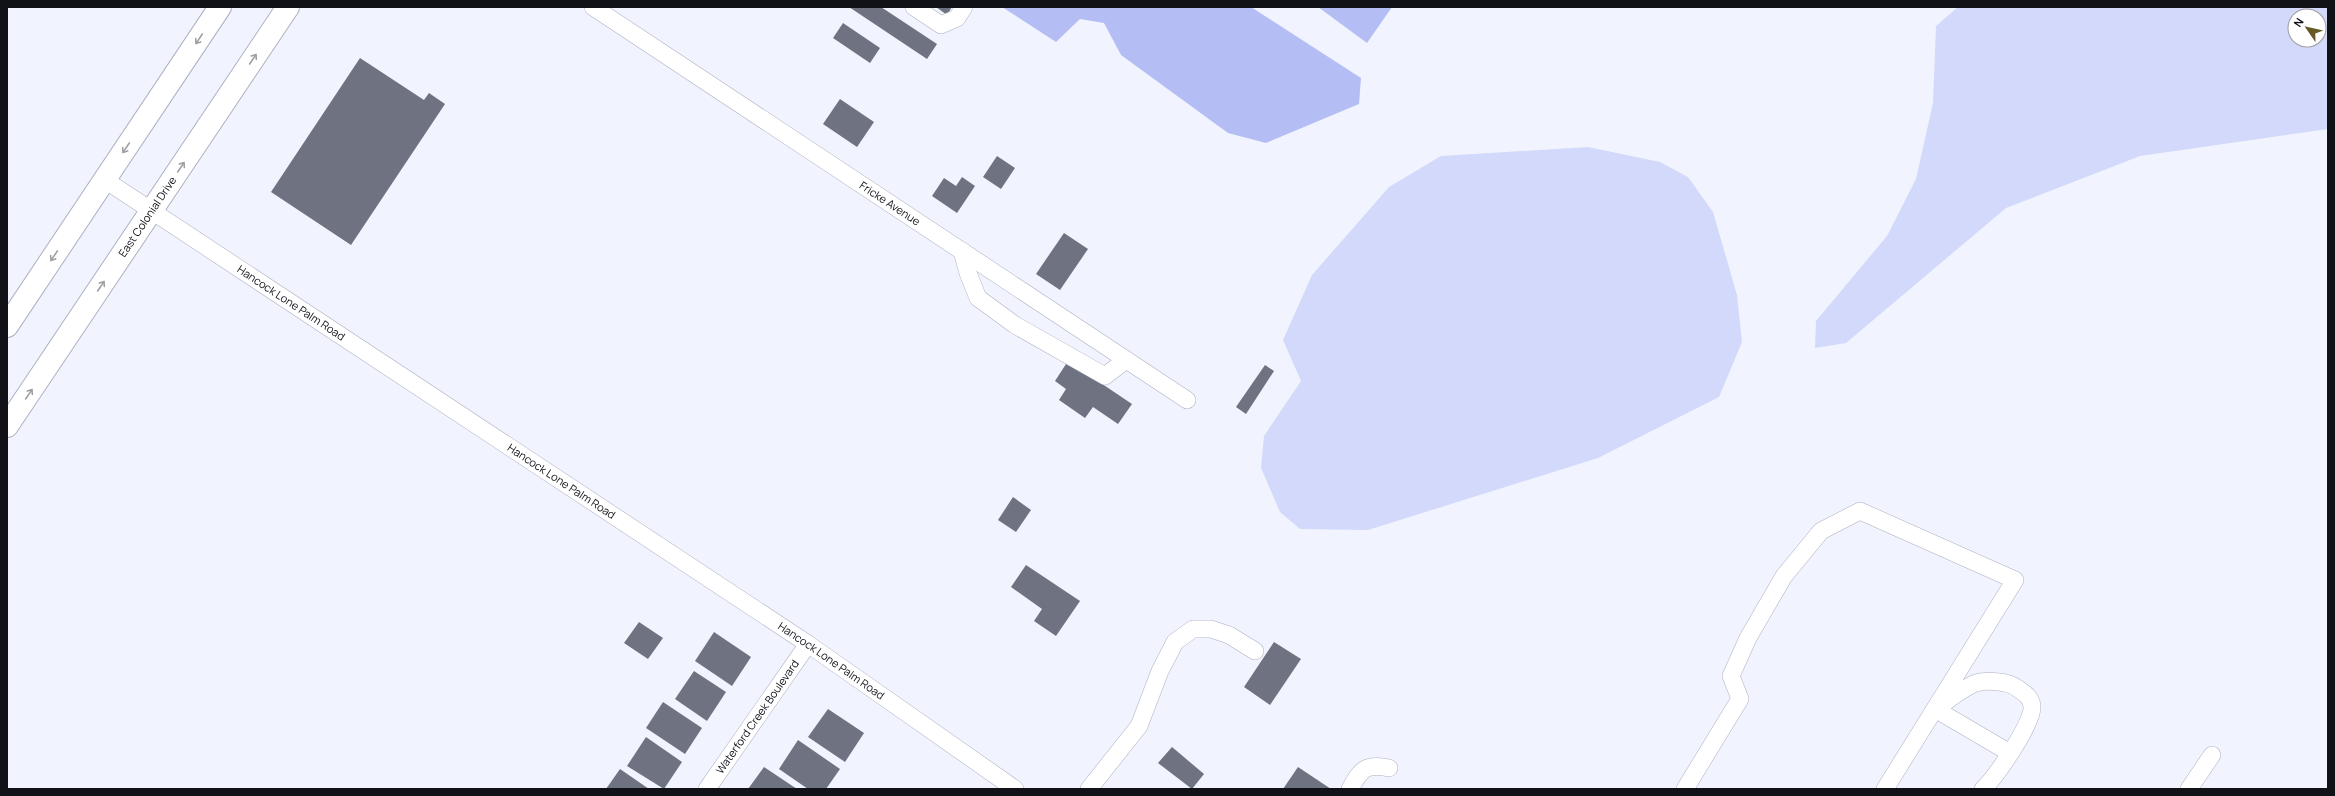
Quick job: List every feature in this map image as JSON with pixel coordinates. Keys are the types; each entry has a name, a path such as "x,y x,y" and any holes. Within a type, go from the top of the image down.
{"highway":[{"path":"7,326 220,7"},
{"name":"East Colonial Drive","path":"7,426 288,7"}],"street":[{"name":"Fricke Avenue","path":"593,7 1187,400"},
{"path":"914,7 941,25 957,18 964,7"},
{"name":"Hancock Lone Palm Road","path":"104,180 808,644 1015,789"},
{"path":"962,251 968,273 978,298 1015,325 1105,376 1126,360"},
{"path":"1685,789 1740,699 1731,676 1748,638 1784,576 1821,531 1860,511 2015,580 1885,789"},
{"path":"1089,789 1139,726 1160,671 1175,642 1193,629 1211,629 1229,635 1255,650"},
{"name":"Waterford Creek Boulevard","path":"707,789 808,644"},
{"path":"1935,709 1976,683 1995,682 2014,685 2028,696 2032,707 2027,725 2010,753 1983,789"},
{"path":"1935,709 2010,753"},
{"path":"2189,789 2212,755"},
{"path":"1350,789 1363,770 1374,765 1390,768"}],"shaded area":[{"path":"1002,7 1251,7 1361,78 1359,104 1266,143 1228,133 1121,55 1104,23 1080,19 1056,42"},
{"path":"1318,7 1392,7 1367,43"},
{"path":"1958,7 2328,7 2328,129 2140,156 2006,208 1846,343 1815,348 1816,321 1887,236 1916,179 1933,103 1936,26"},
{"path":"1588,147 1660,162 1688,177 1713,212 1737,295 1742,342 1719,397 1598,458 1368,530 1300,529 1280,512 1261,468 1264,436 1301,381 1283,340 1312,275 1389,187 1441,156"}],"building":[{"path":"849,7 881,7 937,44 927,59"},
{"path":"936,7 952,7 947,15"},
{"path":"843,23 880,48 870,63 833,38"},
{"path":"360,58 424,100 429,93 445,104 351,245 271,192"},
{"path":"840,99 874,122 857,147 823,124"},
{"path":"997,156 1015,168 1001,189 983,177"},
{"path":"962,177 975,186 957,213 932,196 944,178 956,186"},
{"path":"1064,233 1088,249 1060,290 1036,274"},
{"path":"1068,361 1132,404 1118,424 1093,407 1085,418 1059,400 1066,389 1055,381"},
{"path":"1265,365 1274,371 1246,414 1236,407"},
{"path":"1013,497 1031,510 1016,532 998,520"},
{"path":"1026,565 1080,601 1056,636 1034,621 1042,609 1011,587"},
{"path":"639,622 663,638 648,659 624,643"},
{"path":"714,632 751,657 732,686 695,661"},
{"path":"1274,642 1301,659 1270,705 1244,687"},
{"path":"694,671 726,692 707,721 675,699"},
{"path":"663,702 702,728 685,754 646,728"},
{"path":"828,709 864,733 845,762 808,737"},
{"path":"646,737 682,762 664,789 627,766"},
{"path":"798,740 840,769 826,789 808,789 779,769"},
{"path":"1172,747 1204,774 1192,789 1158,763"},
{"path":"764,767 797,789 748,789"},
{"path":"1298,767 1331,789 1283,789"},
{"path":"620,769 649,789 606,789"}]}
